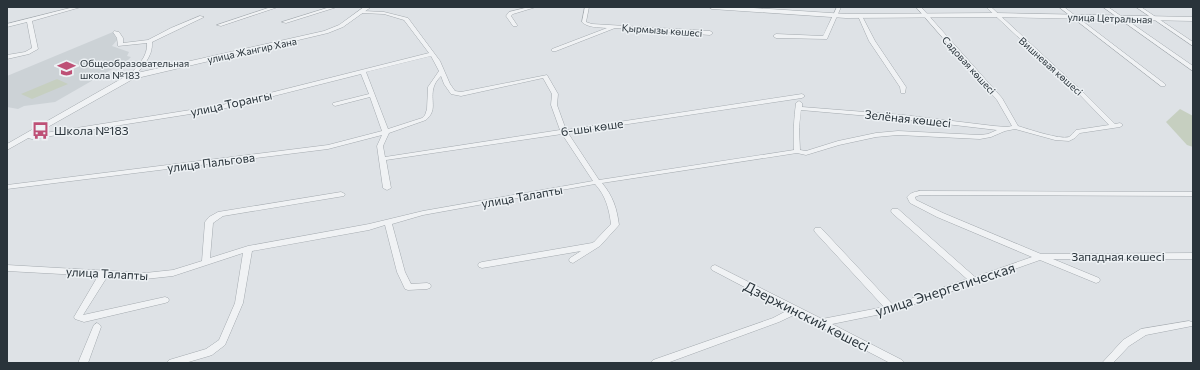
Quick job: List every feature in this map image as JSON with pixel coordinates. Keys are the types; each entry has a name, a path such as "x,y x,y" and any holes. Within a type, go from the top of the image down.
{"street":[{"path":"7,26 79,7"},
{"path":"219,25 276,7"},
{"path":"284,22 335,7"},
{"path":"515,25 508,16 511,13 534,7"},
{"name":"Қырмызы көшесі","path":"587,7 584,22 585,24 710,34"},
{"name":"улица Цетральная","path":"712,7 836,16 996,15 1121,19 1193,19"},
{"path":"776,36 826,38 839,7"},
{"name":"Садовая көшесі","path":"918,7 1000,98 1015,127"},
{"name":"Вишневая көшесі","path":"988,7 1117,125 1078,131 1073,137 1063,140 1015,127"},
{"path":"1061,7 1163,85"},
{"path":"1104,7 1193,69"},
{"path":"1138,7 1193,44"},
{"path":"365,9 391,14 406,19 425,42 453,93 461,94 545,76 555,94 554,105 560,124 597,182 605,191 613,208 615,225 598,244 573,260"},
{"name":"улица Жангир Хана","path":"7,147 109,88 131,77 308,37 340,26 365,9"},
{"path":"860,16 867,26 868,34 872,41 903,88 903,92"},
{"path":"116,32 120,38 120,45 149,41 202,17"},
{"path":"7,57 35,49 28,20"},
{"name":"Қырмызы көшесі","path":"554,50 613,27"},
{"path":"131,77 149,53 151,48 149,41"},
{"name":"улица Торангы","path":"26,136 32,137 222,107 432,54"},
{"path":"363,71 386,132 380,146 387,188"},
{"name":"улица Пальгова","path":"7,187 328,148 386,132 424,119 430,112 430,90 434,81 442,71"},
{"path":"335,104 372,95"},
{"name":"6-шы көше","path":"382,159 802,96 798,108"},
{"path":"798,108 796,128 799,152"},
{"name":"Зелёная көшесі","path":"798,108 902,117 1004,129 1015,127"},
{"name":"улица Талапты","path":"7,268 104,274 158,275 173,273 248,248 388,223 423,213 597,182 799,152 809,152 838,143 876,135 898,133 980,137 989,136 1004,129"},
{"path":"1096,280 1043,256 940,215 913,201 911,197 919,193 1193,194"},
{"path":"206,262 209,222 221,214 341,194"},
{"path":"895,211 974,281"},
{"path":"388,223 401,272 408,288 427,286"},
{"path":"818,230 891,309"},
{"path":"482,265 581,249 598,244"},
{"path":"172,363 209,352 222,342 239,302 248,248"},
{"name":"Западная көшесі","path":"1043,256 1193,256"},
{"name":"улица Энергетическая","path":"822,323 891,309 1043,256"},
{"name":"Дзержинский көшесі","path":"715,268 899,363"},
{"path":"104,274 78,317 84,319 165,300"},
{"path":"656,363 776,320 796,310"},
{"path":"1107,363 1126,343 1144,332 1189,324"},
{"path":"83,363 97,327"}],"shaded area":[{"name":"Общеобразовательная школа №183","path":"113,32 117,40 112,46 129,52 127,56 131,57 128,60 55,102 24,106 18,109 7,107 7,76"}],"green space":[{"path":"57,79 68,84 32,99 21,94"},
{"path":"1180,109 1193,116 1193,147 1187,145 1166,122"}],"place":[{"name":"Общеобразовательная школа №183","path":"67,69"},
{"name":"Школа №183","path":"41,130"}]}
